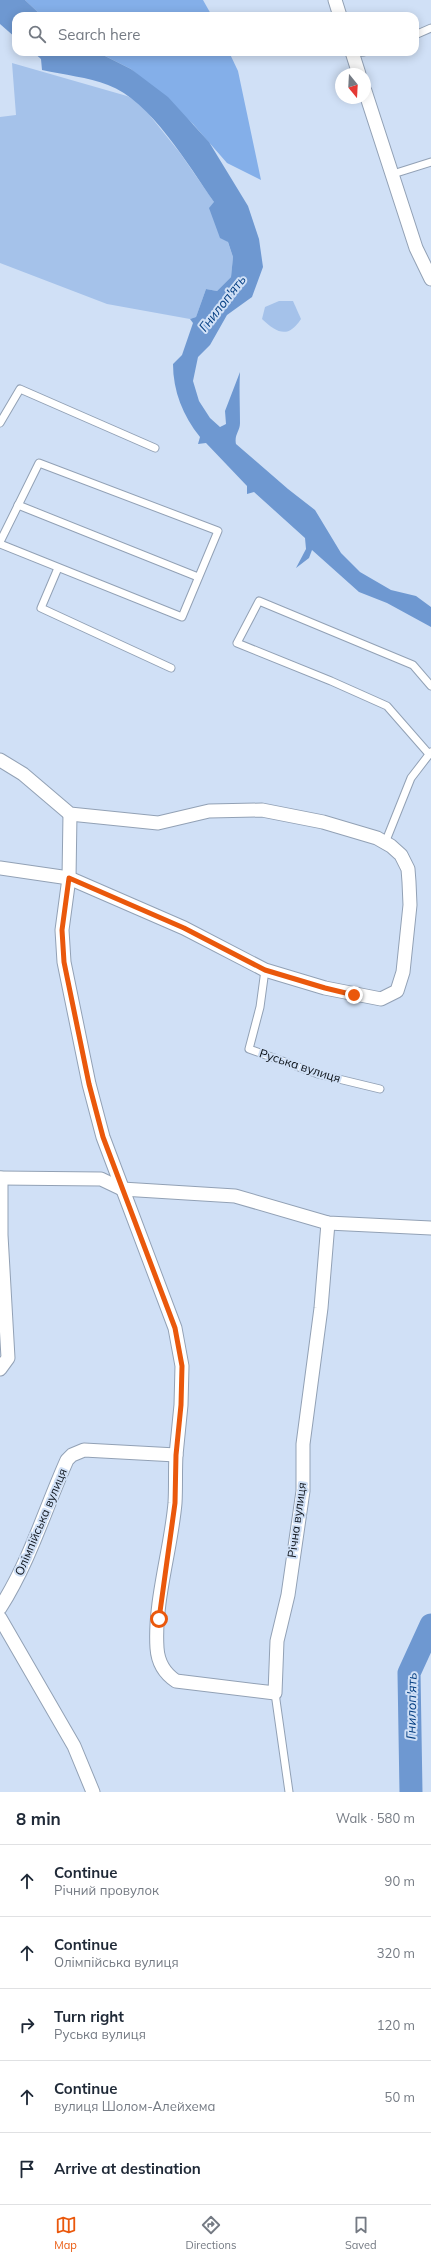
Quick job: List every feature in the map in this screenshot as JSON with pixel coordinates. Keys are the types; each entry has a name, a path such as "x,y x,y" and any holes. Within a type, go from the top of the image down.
{"street":[{"path":"335,0 339,12"},
{"path":"357,56 358,68"},
{"path":"369,104 416,248 431,279"},
{"path":"0,760 23,774 70,814 158,823 209,811 262,810 323,822 377,838 401,855 408,869 410,905 403,972 396,991 381,999 354,995 325,988 265,970 184,928 69,878 0,868"},
{"path":"70,814 69,878 62,930 64,962 89,1084 103,1137 175,1328 182,1366 181,1405 176,1455 175,1503 159,1619 157,1648 161,1664 166,1675 176,1681 275,1692"},
{"path":"0,1369 8,1358 1,1235 1,1178 101,1179 122,1189 235,1196 328,1223 431,1228"},
{"name":"Річна вулиця","path":"275,1692 277,1641 288,1595 303,1491 303,1444 321,1308 328,1223"},
{"name":"Олімпійська вулиця","path":"0,1608 18,1578 60,1476 72,1455 84,1450 176,1455"},
{"path":"0,1618 74,1746 93,1792"}],"lane":[{"path":"419,33 431,28"},
{"path":"393,174 431,162"},
{"path":"0,423 20,389 155,448"},
{"path":"39,463 218,531 182,617 58,568 0,543 39,463"},
{"path":"18,505 198,578"},
{"path":"58,568 41,608 171,668"},
{"path":"385,843 411,778 430,753 387,706 331,681 237,643 259,601 413,665 431,686"},
{"name":"Руська вулиця","path":"265,970 260,1007 249,1050 318,1074 380,1089"},
{"name":"Річна вулиця","path":"275,1692 289,1792"}],"shaded area":[{"path":"25,0 203,0 210,12 38,12"},
{"path":"105,56 231,56 238,71 261,180 227,163 193,124 131,69"},
{"path":"12,63 127,96 139,102 180,153 214,202 233,257 231,277 217,291 206,289 196,317 190,319 107,304 0,263 0,117 16,115"},
{"path":"279,301 293,301 301,319 292,329 282,332 273,328 262,319 265,307"}],"water":[{"path":"0,0 25,0 38,12 12,12 12,34 0,24"},
{"path":"38,56 105,56 131,69 168,97 209,142 248,206 259,239 263,267 252,297 227,315 210,345 198,357 193,381 199,401 210,418 220,427 226,424 225,411 240,372 240,423 236,444 315,510 341,553 360,572 391,590 416,596 431,607 431,627 387,603 359,592 312,550 309,558 296,568 306,549 305,538 254,492 247,494 247,486 206,443 198,444 200,437 189,421 180,403 173,374 173,364 182,355 193,323 190,319 196,317 206,289 217,291 231,277 233,257 228,242 220,238 209,208 214,202 154,119 139,105 124,93 100,82 42,70 41,59"}],"waterway":[{"name":"Гнилоп'ять","path":"411,1792 409,1673 431,1625"}],"route":[{"path":"159,1619 165,1566 175,1503 176,1455 181,1405 182,1366 175,1328 103,1137 89,1084 64,962 62,930 69,878 184,928 265,970 354,995"}]}
